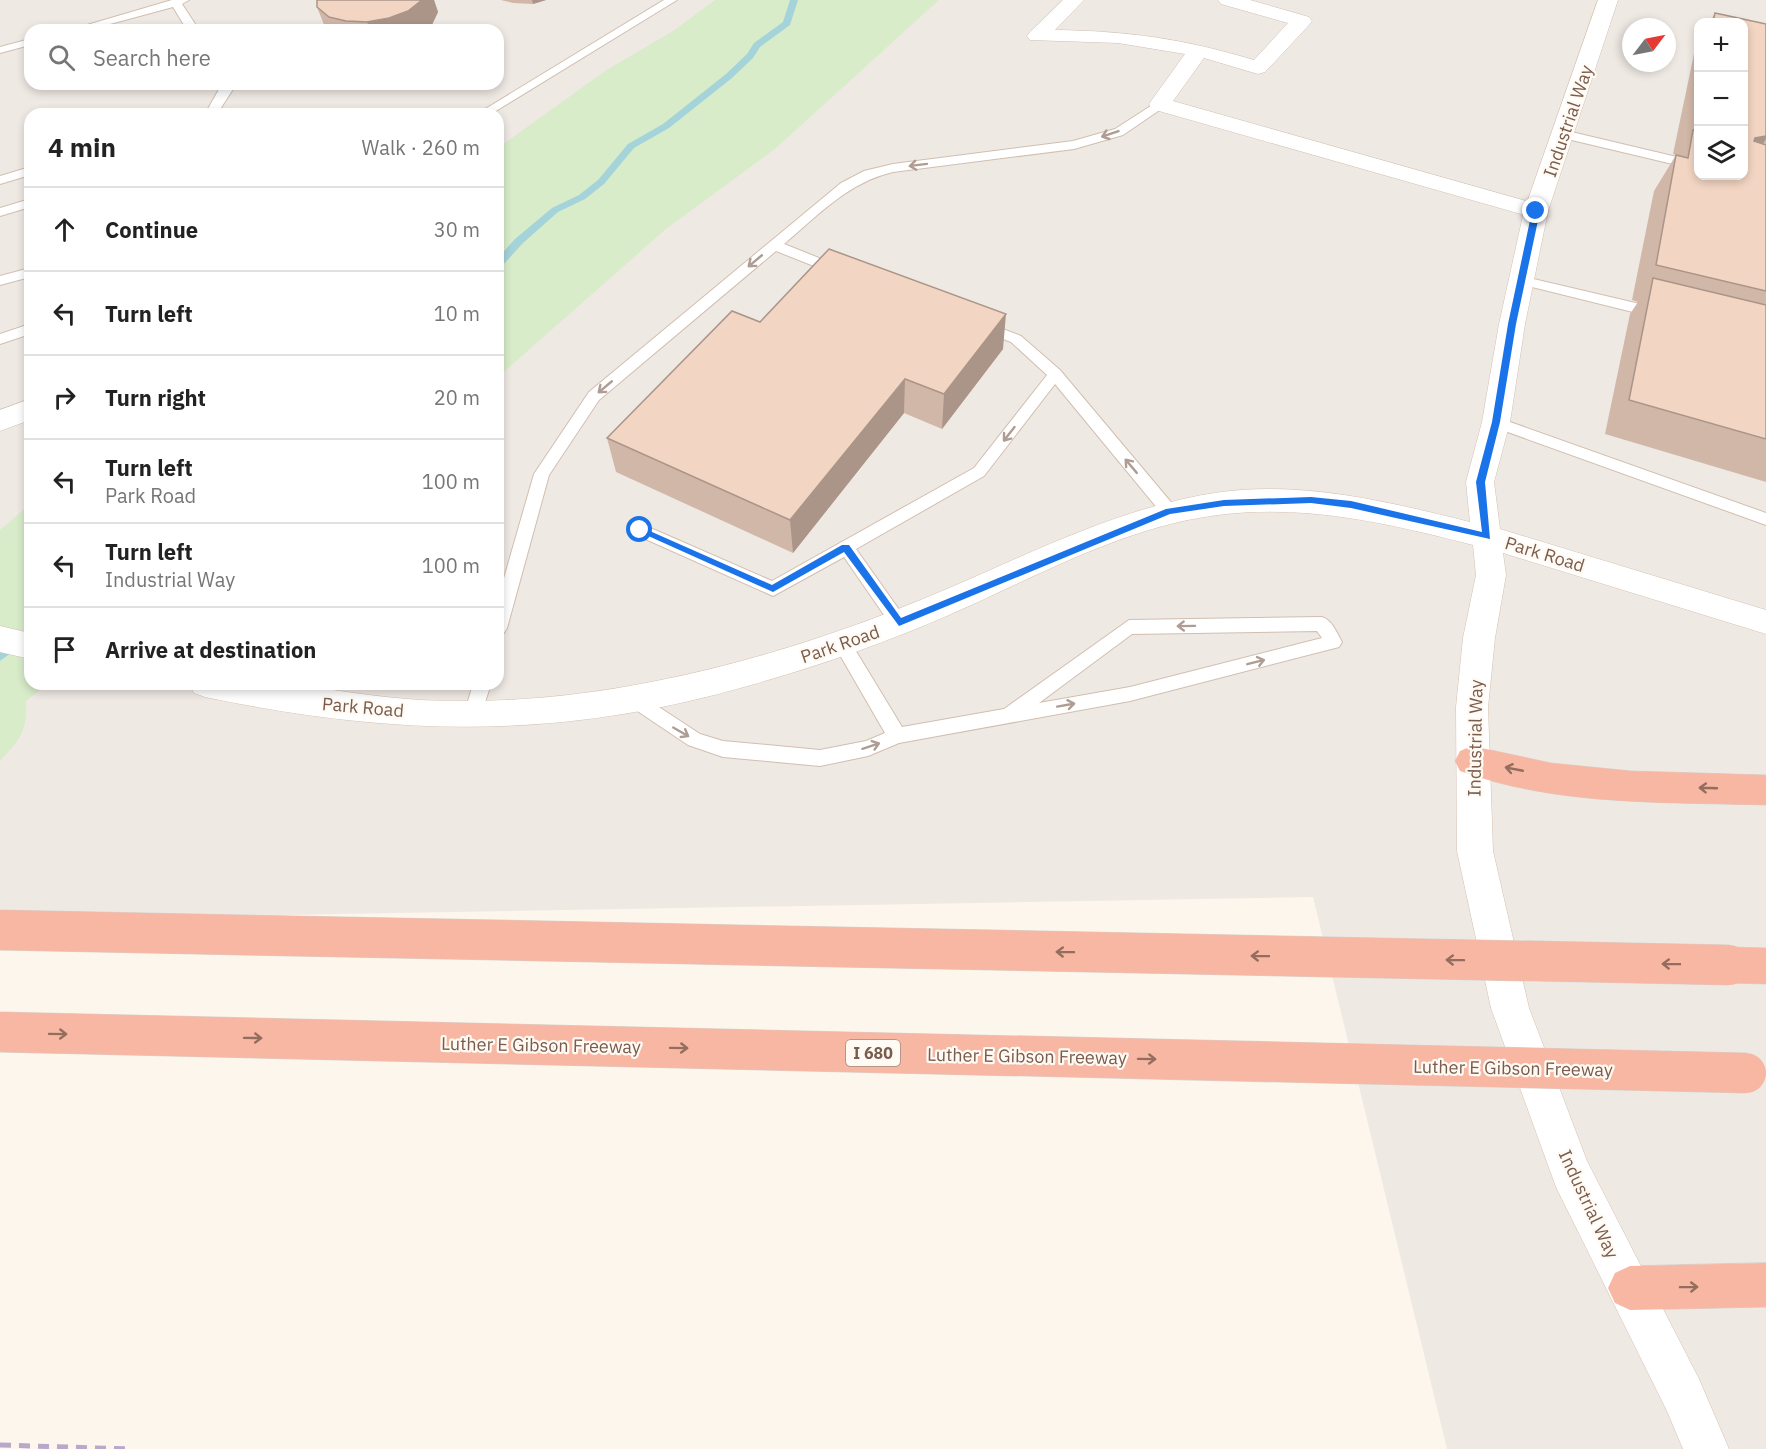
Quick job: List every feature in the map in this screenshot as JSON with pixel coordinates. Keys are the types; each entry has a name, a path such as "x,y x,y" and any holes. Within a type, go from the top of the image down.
{"highway":[{"path":"1472,760 1563,779 1631,786 1766,790"},
{"path":"0,930 1766,966"},
{"name":"Luther E Gibson Freeway","path":"0,1032 1756,1073"},
{"path":"1630,1288 1766,1285"}],"street":[{"path":"1074,0 1037,36 1118,37 1198,50 1258,68 1302,21 1228,0"},
{"name":"Industrial Way","path":"1608,0 1536,211 1521,280 1496,422 1480,482 1491,575 1479,638 1472,708 1475,851 1510,1008 1571,1172 1683,1395 1706,1449"},
{"path":"1198,50 1160,104 1536,211"},
{"path":"0,422 24,412"},
{"name":"Park Road","path":"233,690 270,698 383,711 473,714 576,708 692,689 899,623 1169,511 1224,503 1311,500 1351,505 1487,537 1766,622"},
{"path":"0,639 24,645"}],"lane":[{"path":"493,108 672,0"},
{"path":"98,24 180,2 190,24"},
{"path":"0,50 24,44"},
{"path":"215,108 226,90"},
{"path":"504,607 542,474 594,396 845,186 868,174 893,168 1074,145 1119,132 1160,104"},
{"path":"1563,134 1694,165"},
{"path":"0,180 24,173"},
{"path":"0,212 24,204"},
{"path":"774,245 851,275"},
{"path":"0,281 24,274"},
{"path":"1521,280 1676,318"},
{"path":"972,322 1016,339 1055,374 1169,511"},
{"path":"0,339 24,331"},
{"path":"640,530 773,589 979,472 1055,374"},
{"path":"1496,422 1766,519"},
{"path":"846,547 899,623"},
{"path":"633,699 668,725 694,740 723,749 820,758 868,748 897,736 1008,716 1130,694 1333,642 1322,624 1129,627 1008,716"},
{"path":"842,643 897,736"},
{"path":"473,714 480,690"}],"shaded area":[{"path":"0,0 733,0 504,166 504,108 24,108 24,690 504,690 504,237 800,0 1766,0 1766,1449 1447,1449 1313,897 0,920"}],"green space":[{"path":"715,0 939,0 775,149 666,229 504,372 504,144 605,71 673,31"},
{"path":"24,509 24,690 40,690 26,701 26,719 18,741 0,761 0,530"}],"building":[{"path":"317,0 422,0 408,11 389,18 367,22 329,17 317,7"},
{"path":"1715,13 1738,18 1714,18"},
{"path":"1748,20 1766,24 1766,136 1755,138 1754,141 1766,145 1766,291 1656,265 1676,155 1688,158 1693,130 1694,180 1748,180"},
{"path":"829,249 1006,314 944,394 905,379 790,520 607,438 732,311 760,322"},
{"path":"1653,278 1766,305 1766,439 1629,400"}],"waterway":[{"path":"504,257 519,241 555,210 582,197 601,182 631,146 666,126 729,76 750,56 757,45 787,23 794,0"},
{"path":"0,656 24,637"}],"railway":[{"path":"0,1445 132,1449"}],"route":[{"path":"640,530 773,589 846,547 899,623 1169,511 1224,503 1311,500 1351,505 1487,537 1480,482 1496,422 1512,324 1536,211"}]}
